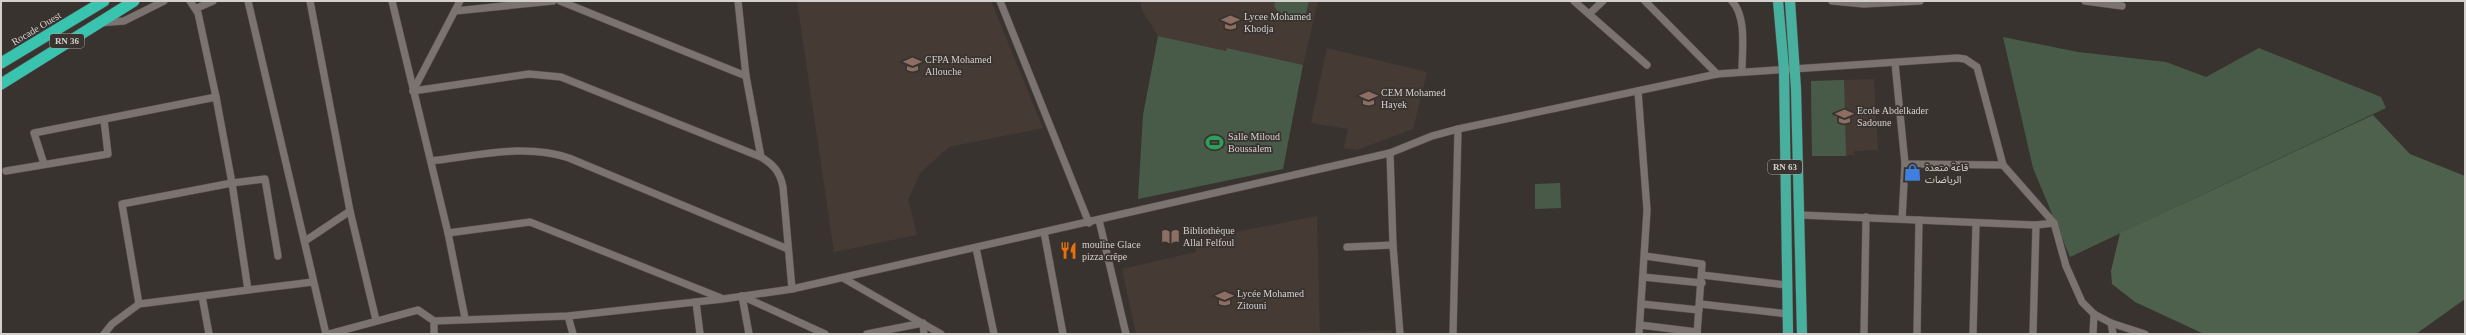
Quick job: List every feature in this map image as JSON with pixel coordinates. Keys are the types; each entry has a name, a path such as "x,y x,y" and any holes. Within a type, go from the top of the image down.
{"highway":[{"name":"Rocade Ouest","path":"1,63 104,1"},
{"name":"RN 36","path":"1,84 134,1"}],"main road":[{"name":"RN 63","path":"1778,1 1790,68 1786,285 1788,334"},
{"path":"1790,1 1790,68 1800,215 1802,334"}],"street":[{"path":"97,23 118,22 164,1"},
{"path":"190,1 197,8 216,97 232,183 248,290"},
{"path":"197,8 212,1"},
{"path":"248,1 305,241 313,282 328,334 418,310 434,321 465,318 568,316 723,299 792,289 1089,223 1390,153 1432,136 1458,128 1717,74 1742,71 1895,63 1956,58 1973,62 1979,73 2003,165 2054,223 2073,286 2082,302 2094,314 2111,324 2145,334"},
{"path":"310,1 350,211 376,320"},
{"path":"392,1 448,233 465,318"},
{"path":"413,91 460,1"},
{"path":"455,12 552,1"},
{"path":"560,1 746,76"},
{"path":"738,1 746,76 761,157"},
{"path":"1000,1 1089,223"},
{"path":"1574,1 1647,65"},
{"path":"1589,14 1603,1"},
{"path":"1645,1 1717,74"},
{"path":"1832,1 1864,4 1920,1"},
{"path":"2085,1 2122,6"},
{"path":"1735,3 1742,29 1742,71"},
{"path":"1895,63 1905,164 1902,219"},
{"path":"413,91 528,74 561,77 761,157 772,164 780,175 792,289"},
{"path":"1638,91 1647,210 1639,334"},
{"path":"44,164 34,133 104,120 171,104 216,97"},
{"path":"6,171 108,154 104,120"},
{"path":"1453,334 1458,128"},
{"path":"431,162 523,150 547,152 569,158 788,249"},
{"path":"1390,153 1393,245 1400,334"},
{"path":"1905,164 2003,165"},
{"path":"139,304 122,204 232,183 265,179 278,256"},
{"path":"305,241 350,211"},
{"path":"1800,215 2036,225 2054,223"},
{"path":"1864,334 1866,217"},
{"path":"1099,220 1126,334"},
{"path":"1917,334 1919,220"},
{"path":"448,233 530,222 723,299"},
{"path":"1973,334 1976,223"},
{"path":"2033,334 2036,225"},
{"path":"1044,232 1063,334"},
{"path":"1347,247 1393,245"},
{"path":"976,248 994,334"},
{"path":"1640,326 1697,333 1702,283 1703,266 1700,262 1645,256"},
{"path":"1702,275 1786,285"},
{"path":"1643,277 1702,283"},
{"path":"843,278 941,334"},
{"path":"104,334 112,324 139,304 313,282"},
{"path":"202,296 209,334"},
{"path":"742,296 824,334"},
{"path":"742,296 749,334"},
{"path":"696,302 700,334"},
{"path":"1642,304 1788,314"},
{"path":"2093,334 2094,314"},
{"path":"568,316 573,334"},
{"path":"434,321 434,334"},
{"path":"867,334 923,323"},
{"path":"923,323 924,334"},
{"path":"2111,324 2113,334"}],"shaded area":[{"name":"CFPA Mohamed Allouche","path":"797,1 991,1 1043,128 949,147 920,173 908,200 917,235 834,252"},
{"name":"Lycee Mohamed Khodja","path":"1141,1 1318,1 1303,65 1228,48 1227,51 1158,36 1141,8"},
{"name":"CEM Mohamed Hayek","path":"1327,48 1427,72 1413,129 1357,150 1344,148 1348,129 1311,123"},
{"name":"Ecole Abdelkader Sadoune","path":"1874,79 1878,150 1854,151 1855,155 1812,156 1811,81"},
{"name":"Lycée Mohamed Zitouni","path":"1317,216 1320,333 1392,330 1392,334 1136,334 1122,269 1196,252 1194,240"}],"green space":[{"path":"1275,1 1309,1 1306,14 1294,20 1281,17 1274,6"},
{"name":"Salle Miloud Boussalem","path":"1158,36 1226,51 1227,48 1303,65 1283,169 1138,199 1143,115"},
{"path":"2003,37 2078,52 2166,62 2206,77 2259,48 2381,97 2386,108 2070,257 2033,168"},
{"path":"1844,80 1846,156 1812,156 1811,81"},
{"path":"2373,115 2410,154 2465,176 2465,299 2416,334 2204,334 2135,302 2112,284 2111,271 2120,233"},
{"path":"1560,183 1561,208 1535,209 1535,184"}],"place":[{"name":"Lycee Mohamed Khodja","path":"1231,22"},
{"name":"CFPA Mohamed Allouche","path":"912,65"},
{"name":"CEM Mohamed Hayek","path":"1368,98"},
{"name":"Ecole Abdelkader Sadoune","path":"1844,116"},
{"name":"Salle Miloud Boussalem","path":"1215,142"},
{"name":"قاعة متعدة الرياضات","path":"1912,173"},
{"name":"Bibliothèque Allal Felfoul","path":"1170,236"},
{"name":"mouline Glace pizza crêpe","path":"1069,250"},
{"name":"Lycée Mohamed Zitouni","path":"1224,299"}]}
